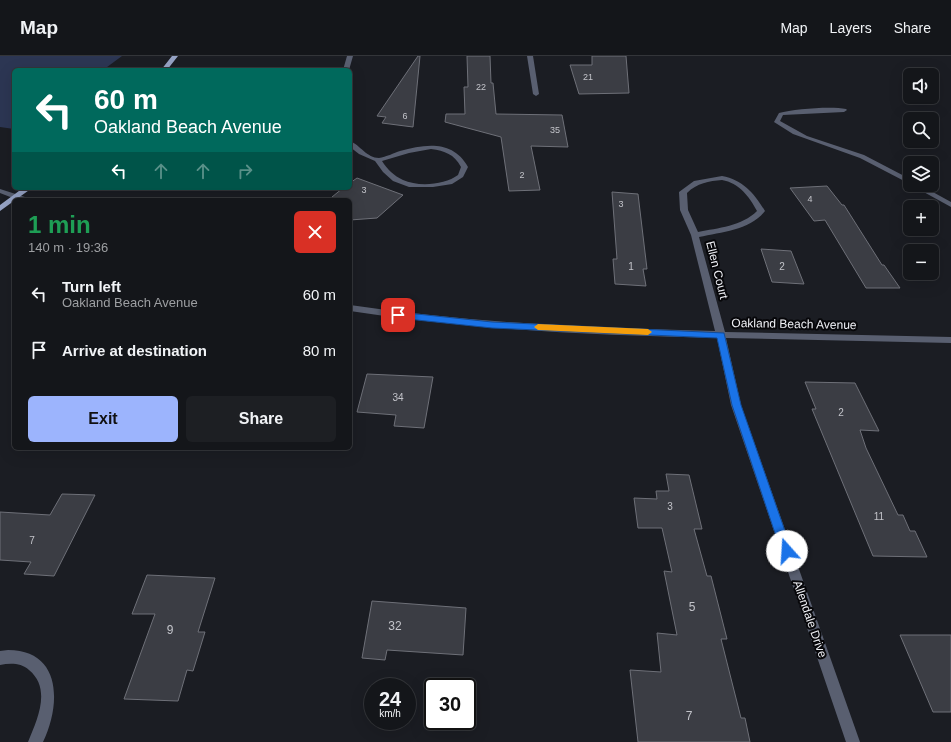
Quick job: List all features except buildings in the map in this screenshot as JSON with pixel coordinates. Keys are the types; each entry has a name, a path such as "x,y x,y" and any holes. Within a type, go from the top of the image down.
{"main road":[{"path":"166,68 175,56"},
{"path":"17,197 26,190"},
{"path":"0,209 12,201"}],"street":[{"path":"347,68 350,56"},
{"path":"530,56 536,94"},
{"path":"844,110 792,112 781,114 777,122 786,128 808,138 857,155 903,178"},
{"path":"352,145 361,153 378,160 385,172 402,183 420,187 451,181 460,176 465,167 460,158 450,151 430,147 408,151 378,160"},
{"name":"Ellen Court","path":"695,235 738,226 756,218 761,212 752,195 729,178 708,179 689,185 683,192 684,210 695,235 721,335"},
{"path":"0,191 17,197"},
{"path":"928,192 951,205"},
{"name":"Oakland Beach Avenue","path":"352,308 412,317 492,325 721,335 951,340"},
{"name":"Allendale Drive","path":"721,335 736,405 853,742"},
{"path":"0,658 6,657 24,659 39,667 47,684 48,706 41,732 35,742"}],"shaded area":[{"path":"0,56 122,56 106,68 12,68 12,129 0,127"}],"slow traffic":[{"path":"538,327 648,332"}],"route":[{"path":"398,315 492,325 578,330 721,335 736,405 787,551"}]}
